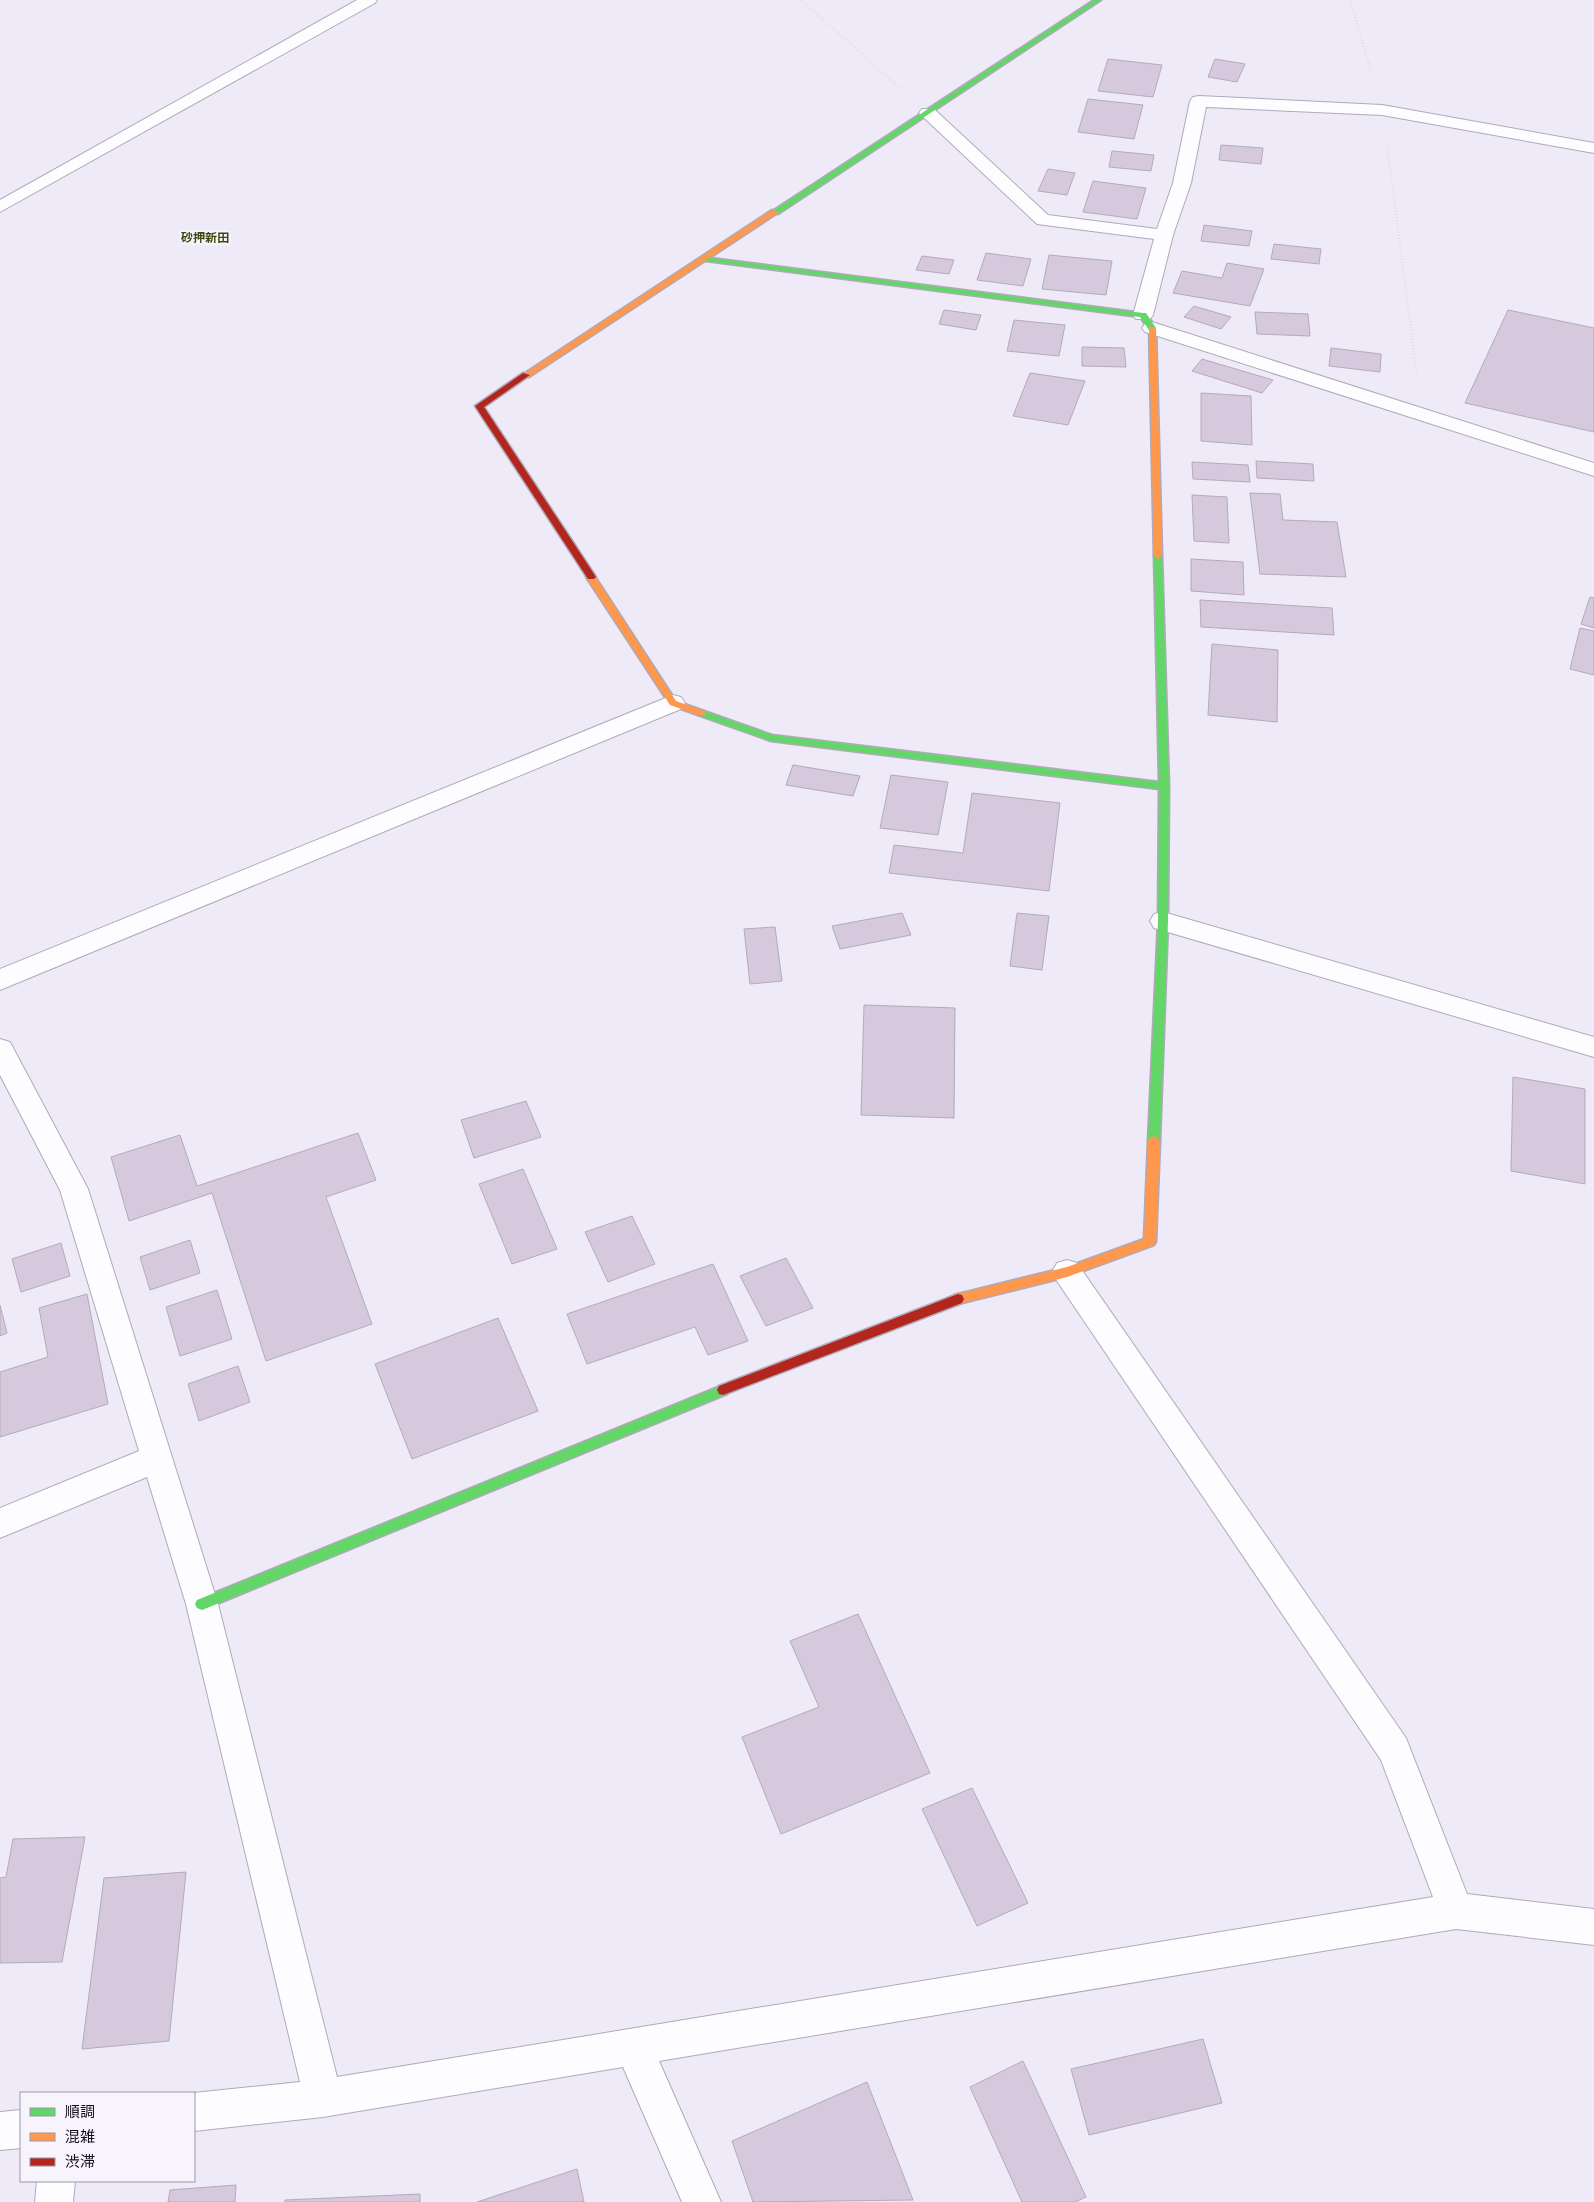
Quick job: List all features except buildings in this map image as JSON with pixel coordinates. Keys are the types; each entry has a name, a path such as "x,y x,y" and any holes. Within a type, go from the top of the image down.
{"street":[{"path":"0,207 369,0"},
{"path":"1098,0 706,259 479,406 673,703 771,738 1164,786"},
{"path":"202,1604 726,1388 944,1303 1067,1272 1150,1242 1163,921 1164,786 1147,321 1164,235 1182,183 1200,101 1382,110 1594,148"},
{"path":"928,113 1043,220 1164,235"},
{"path":"706,259 1147,321 1422,415 1594,470"},
{"path":"0,980 673,703"},
{"path":"1163,921 1594,1047"},
{"path":"0,1049 74,1189 202,1604 323,2098"},
{"path":"1067,1272 1394,1750 1456,1911"},
{"path":"0,1522 156,1458"},
{"path":"195,2112 323,2098 1456,1911 1594,1927"},
{"path":"632,2047 702,2202"},
{"path":"0,2131 20,2129"},
{"path":"54,2202 56,2182"}],"path":[{"path":"801,0 928,113"},
{"path":"1350,0 1382,110 1422,415"}],"traffic: fast":[{"path":"775,212 1098,0"},
{"path":"706,259 1143,315 1152,328"},
{"path":"1154,1141 1163,921 1164,786 1158,556"},
{"path":"701,713 771,738 1164,786"},
{"path":"202,1604 723,1390"}],"traffic: slow":[{"path":"526,375 775,212"},
{"path":"1152,328 1158,556"},
{"path":"591,577 673,703 701,713"},
{"path":"958,1299 1067,1272 1150,1242 1154,1141"}],"traffic: jam":[{"path":"526,375 479,406 591,577"},
{"path":"723,1390 958,1299"}],"district":[{"name":"砂押新田","path":"205,238"}]}
